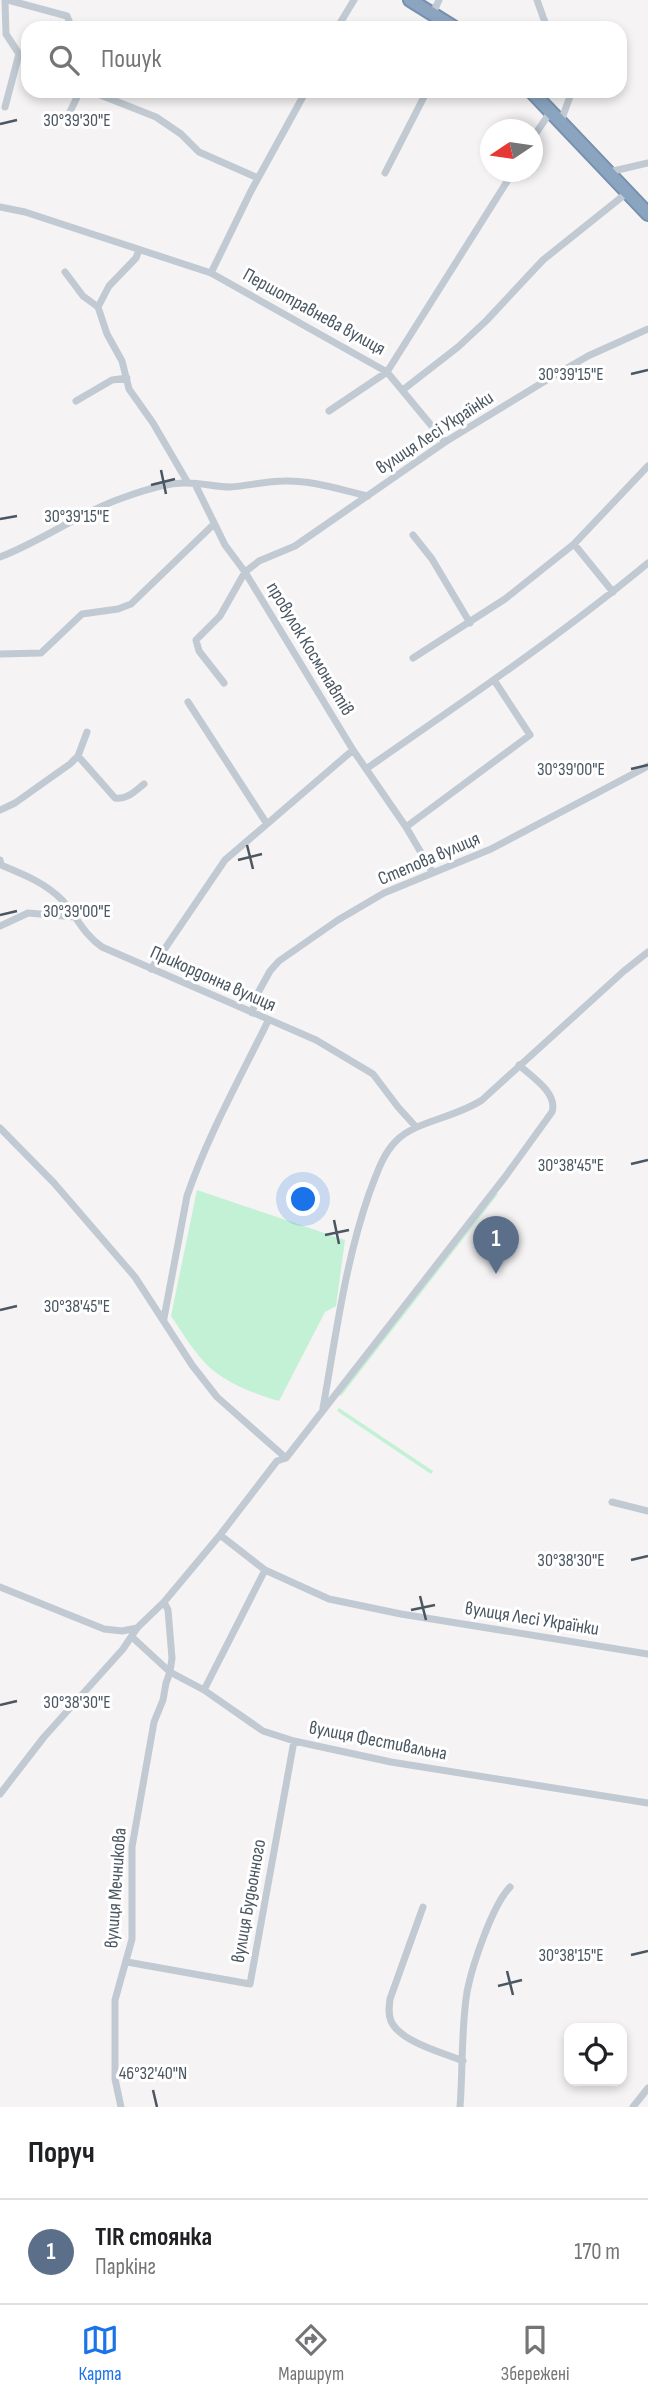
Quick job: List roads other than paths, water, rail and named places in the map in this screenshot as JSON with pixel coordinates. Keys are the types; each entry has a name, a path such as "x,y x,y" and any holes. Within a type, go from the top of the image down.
{"highway":[{"path":"410,0 445,21"},
{"path":"538,98 648,214"}],"street":[{"path":"5,107 19,54 6,34 6,0 68,16 70,21"},
{"path":"341,21 354,0"},
{"path":"433,13 439,0"},
{"path":"537,0 544,21"},
{"path":"68,116 77,98"},
{"path":"108,98 156,117 181,134 200,152 258,178"},
{"path":"211,273 258,178 302,98"},
{"path":"385,173 423,98"},
{"path":"561,121 569,98"},
{"path":"543,123 551,111"},
{"path":"609,172 648,163"},
{"path":"329,411 387,372 507,182"},
{"path":"404,389 468,338 543,260 628,192"},
{"name":"Першотравнева вулиця","path":"0,207 25,212 211,273 387,372 404,389 444,442"},
{"path":"97,307 109,286 136,258 139,250"},
{"path":"65,272 83,296 97,307 107,334 122,361 129,389 191,483"},
{"name":"вулиця Лесі Українки","path":"245,572 259,561 295,546 444,442 588,356 648,329"},
{"path":"76,401 112,380 127,378"},
{"path":"413,658 505,599 574,544 648,466"},
{"path":"1,555 31,545 91,510 126,496 191,483 229,487 290,481 368,496"},
{"name":"провулок Космонавтів","path":"191,483 225,545 245,572 353,750 406,827 433,873"},
{"path":"0,654 41,653 82,614 118,609 131,604 214,524"},
{"path":"413,535 432,559 470,622"},
{"path":"574,544 612,592"},
{"path":"366,769 494,680 648,563"},
{"path":"224,683 199,651 196,640 220,616 245,572"},
{"path":"406,827 530,736 494,680"},
{"path":"188,702 267,824"},
{"path":"0,810 15,803 70,764 78,756 87,732"},
{"path":"151,969 218,868 353,750"},
{"path":"78,756 115,798 129,796 144,784"},
{"name":"Степова вулиця","path":"252,1013 259,991 279,961 338,920 373,900 491,849 648,766"},
{"name":"Прикордонна вулиця","path":"0,863 50,890 63,902 94,942 316,1040 373,1074 416,1127"},
{"path":"0,926 28,913 75,918"},
{"path":"323,1410 346,1271 356,1232 377,1171 396,1140 416,1127 471,1108 648,952"},
{"path":"164,1318 193,1177 268,1021"},
{"path":"0,1794 44,1737 220,1535 276,1461 286,1458 505,1177 552,1112 554,1107 551,1095 519,1065"},
{"path":"0,1128 54,1183 135,1277 192,1365 217,1398 286,1458"},
{"path":"612,1502 648,1511"},
{"name":"вулиця Лесі Українки","path":"220,1535 265,1570 329,1600 648,1654"},
{"path":"204,1690 265,1570"},
{"path":"0,1587 104,1629 122,1631 137,1628"},
{"name":"вулиця Мечникова","path":"121,2107 115,2078 115,2000 132,1939 132,1847 154,1722 163,1700 172,1658 168,1610 164,1602"},
{"name":"вулиця Фестивальна","path":"132,1637 170,1672 204,1690 263,1731 294,1741 391,1762 648,1803"},
{"name":"вулиця Будьонного","path":"127,1962 250,1984 294,1741"},
{"path":"460,2107 467,1991 487,1928 502,1896 510,1887"},
{"path":"423,1907 390,1999 391,2022 397,2030 417,2043 463,2060"},
{"path":"633,2107 648,2088"}],"place":[{"name":"TIR стоянка","path":"496,1274"}]}
